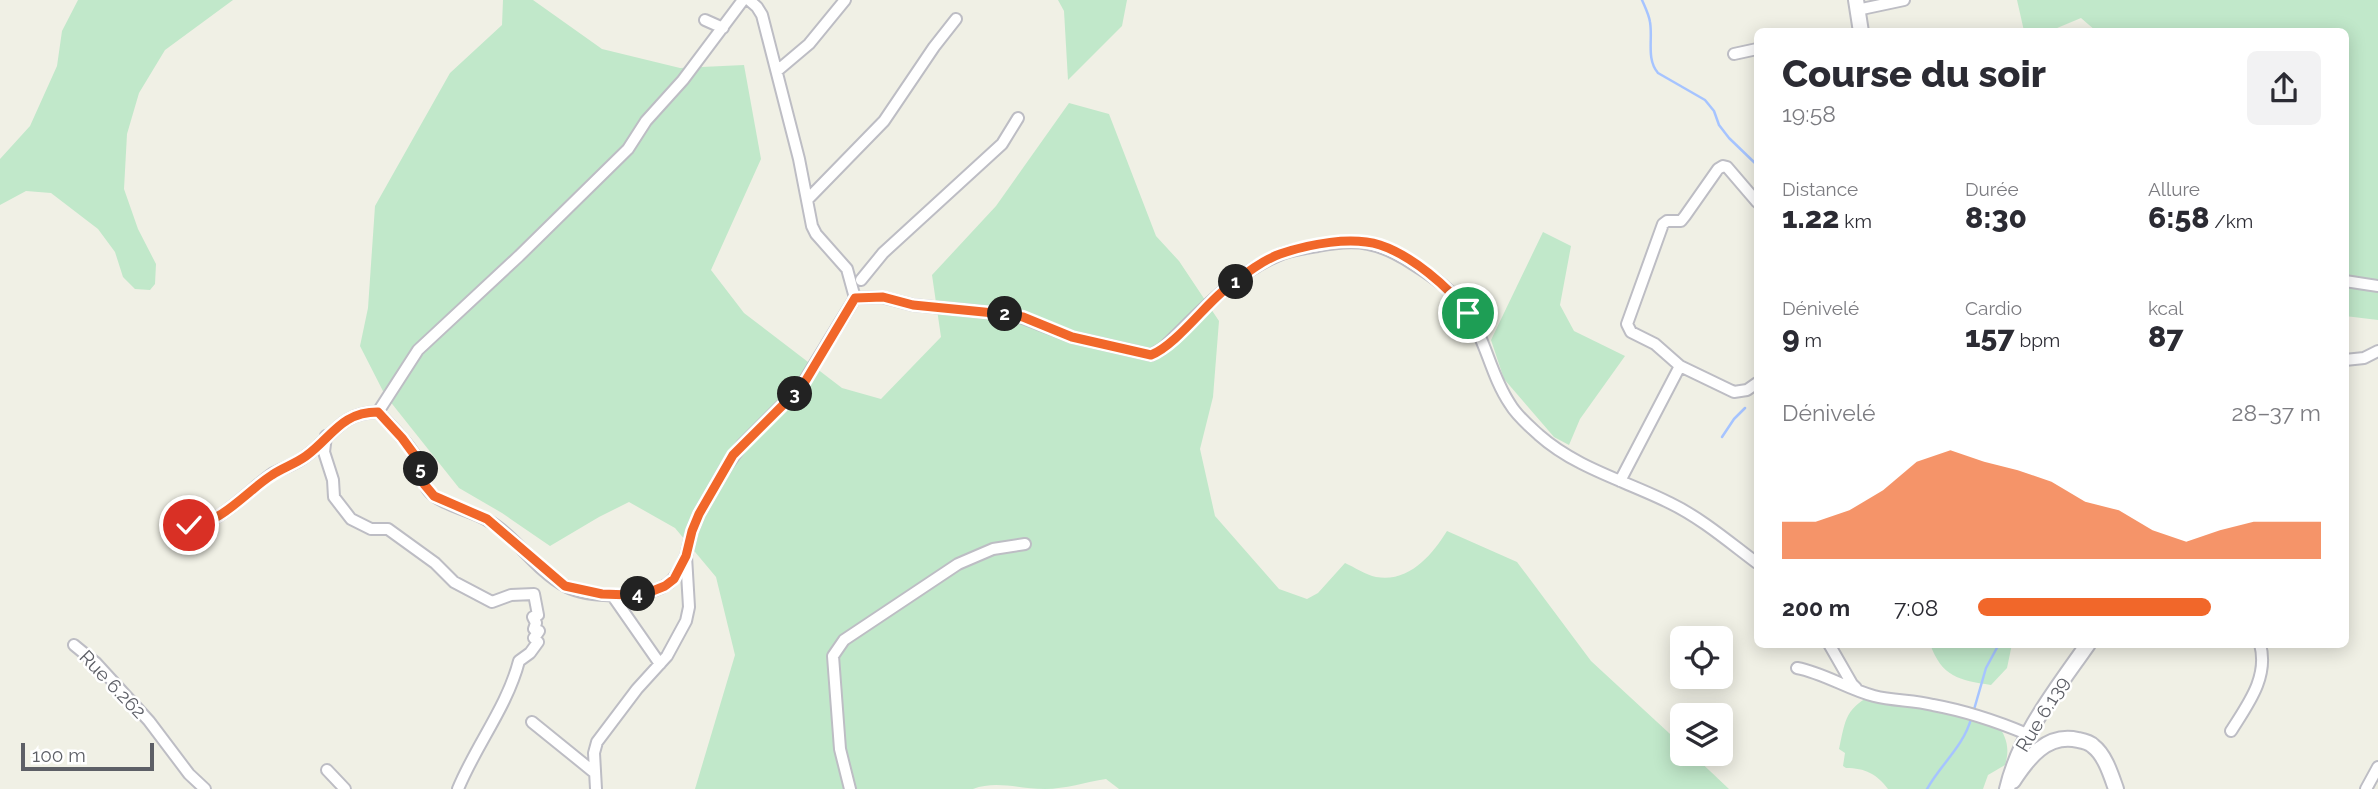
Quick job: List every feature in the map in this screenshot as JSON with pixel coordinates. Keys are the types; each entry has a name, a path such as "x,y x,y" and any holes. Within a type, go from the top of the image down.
{"street":[{"path":"378,412 418,349 519,256 628,149 646,121 683,80 746,0 757,7 762,15 816,234 847,269 883,297"},
{"path":"777,71 809,44 845,0"},
{"path":"1860,28 1857,5 1905,0"},
{"path":"807,200 884,121 956,19"},
{"path":"705,20 723,28"},
{"path":"1734,54 1754,50"},
{"path":"861,280 883,253 1002,144 1018,118"},
{"path":"1754,198 1727,167 1718,169 1685,216 1681,220 1663,224 1627,324 1631,332 1655,344 1680,366 1734,392 1747,390 1754,385"},
{"path":"855,298 883,297 913,305 1023,317 1072,337 1151,355 1163,349 1228,288 1280,254 1353,242 1381,246 1421,269 1449,289 1460,301 1475,325 1508,403 1562,453 1673,504 1754,561"},
{"path":"177,515 189,525 198,526 236,503 275,472 306,456 341,422 365,412 378,412 416,457 424,484 434,496 487,519 565,586 612,595 650,592 674,579 686,556 699,514 733,455 803,385 855,298 847,269"},
{"path":"2349,282 2378,286"},
{"path":"2349,360 2364,358 2378,351"},
{"path":"1620,481 1680,366"},
{"path":"326,436 324,452 334,497 351,519 371,529 388,528 435,563 454,582 492,602 511,595 534,594 538,615 533,617 536,624 534,629 539,631 534,638 538,642 530,653 519,661 514,681 500,711 458,789"},
{"path":"850,789 840,749 833,656 844,640 958,564 993,549 1025,544"},
{"path":"597,783 594,752 597,742 636,689 660,664 686,621 689,607 686,556"},
{"path":"612,595 660,664"},
{"name":"Rue 6.262","path":"74,645 96,663 149,721 189,774 205,789"},
{"path":"1831,648 1852,684 1861,692"},
{"name":"Rue 6.139","path":"2007,789 2012,767 2027,734 2085,648"},
{"path":"2231,731 2255,694 2263,665 2261,648"},
{"path":"1797,668 1818,672 1877,697 1931,704 1984,717 2027,734"},
{"path":"532,722 597,783"},
{"path":"2007,789 2033,754 2047,743 2072,738 2092,744 2116,789"},
{"path":"2366,789 2378,768"},
{"path":"327,770 345,789"}],"green space":[{"path":"78,0 233,0 165,50 139,93 127,134 124,189 138,229 156,264 155,284 150,290 135,289 123,277 115,252 98,229 51,193 26,191 0,205 0,159 30,126 57,66 62,31"},
{"path":"503,0 533,0 602,49 680,68 744,65 761,159 711,270 744,313 842,388 881,399 941,337 932,275 996,206 1069,103 1109,114 1156,236 1179,261 1219,321 1213,397 1200,449 1215,516 1279,589 1307,599 1318,593 1345,563 1376,577 1399,576 1427,558 1447,531 1517,562 1591,661 1670,734 1670,766 1705,766 1729,789 1119,789 1106,779 1045,789 990,785 973,789 695,789 735,655 716,577 675,528 629,502 550,546 459,488 385,395 360,346 368,308 375,206 450,73 502,25"},
{"path":"1058,0 1127,0 1122,26 1068,80 1064,11"},
{"path":"2017,0 2378,0 2378,320 2349,316 2349,28 2093,28 2081,18 2057,28 2023,28"},
{"path":"1543,232 1571,246 1560,305 1574,331 1625,356 1580,419 1569,445 1554,437 1504,379 1491,340"},
{"path":"1932,648 2011,648 2007,668 1991,685 1953,675 1940,664"},
{"path":"1876,693 1997,724 2007,743 2005,765 1988,775 1983,789 1888,789 1870,773 1846,768 1843,766 1845,753 1839,749 1848,715 1858,704"}],"waterway":[{"path":"1642,0 1651,28 1652,62 1658,73 1705,100 1729,138 1754,162"},
{"path":"1722,437 1745,408"},
{"path":"1973,713 1986,668 1997,648"},
{"path":"1927,789 1963,738 1971,719"}],"route":[{"path":"189,525 198,526 211,519 275,472 306,456 341,422 365,412 378,412 416,457 424,484 434,496 487,519 565,586 602,594 630,595 650,592 674,579 686,556 699,514 733,455 803,385 855,298 883,297 913,305 1023,317 1072,337 1151,355 1163,349 1221,293 1268,260 1309,247 1353,242 1381,246 1397,253 1449,289 1468,313"}]}
